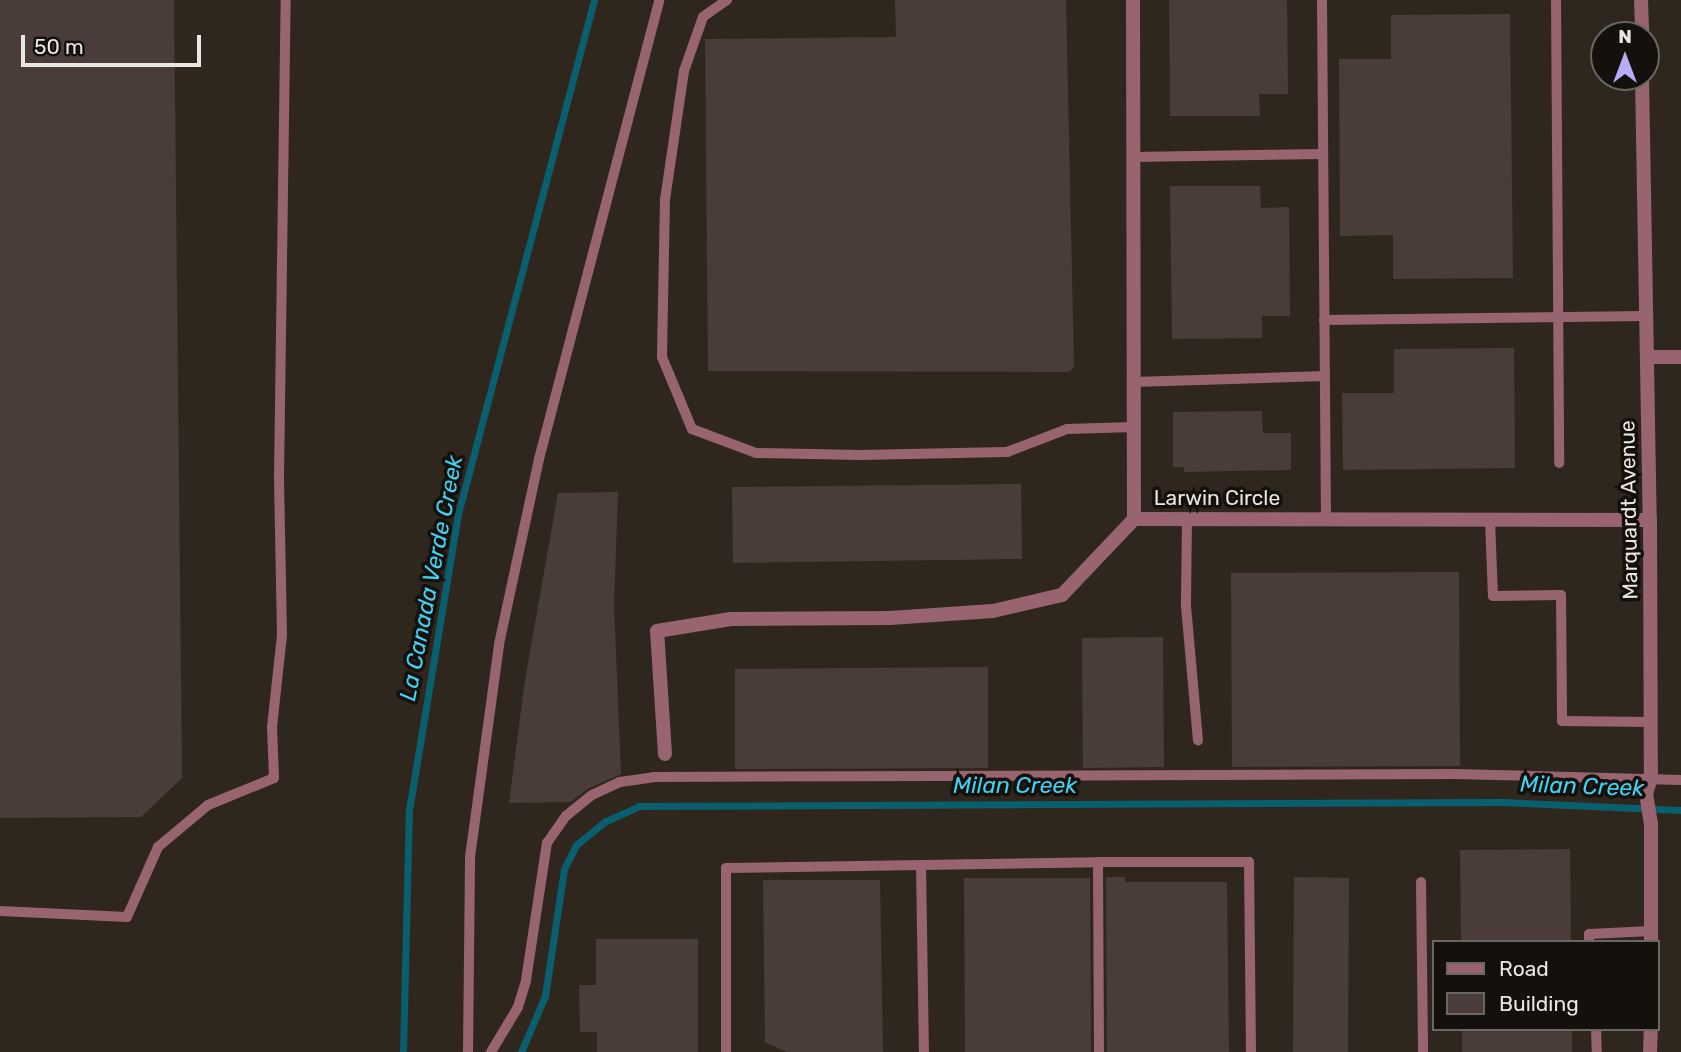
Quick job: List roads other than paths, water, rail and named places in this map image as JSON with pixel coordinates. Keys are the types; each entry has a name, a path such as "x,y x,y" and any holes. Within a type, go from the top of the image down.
{"street":[{"name":"Larwin Circle","path":"1133,0 1134,519 1650,520"},
{"path":"1641,0 1642,21"},
{"name":"Marquardt Avenue","path":"1642,91 1650,520 1651,778 1646,793 1651,823 1651,937"},
{"path":"1648,357 1681,357"},
{"path":"665,754 657,631 731,619 890,618 992,611 1062,595 1134,519"},
{"path":"1650,1052 1651,1031"}],"lane":[{"path":"0,911 127,917 158,847 208,806 274,778 272,727 282,635 279,477 286,0"},
{"path":"468,1052 470,857 499,644 539,459 659,0"},
{"path":"727,0 703,17 684,71 665,199 662,357 692,429 756,453 860,454 1007,452 1067,429 1134,427"},
{"path":"1322,0 1326,519"},
{"path":"1556,0 1559,463"},
{"path":"1133,158 1323,154"},
{"path":"1324,320 1647,316"},
{"path":"1134,382 1325,376"},
{"path":"1187,519 1186,606 1198,740"},
{"path":"1490,519 1493,596 1561,595 1562,721 1651,722"},
{"path":"491,1052 518,1007 526,980 547,843 566,816 592,795 620,782 654,777 1468,774 1681,780"},
{"path":"1098,862 1099,1052"},
{"path":"726,1052 726,868 1249,862 1251,1052"},
{"path":"921,865 924,1052"},
{"path":"1421,881 1423,1052"},
{"path":"1589,940 1589,934 1651,937"},
{"path":"1596,1031 1598,1052"}],"waterway":[{"name":"La Canada Verde Creek","path":"403,1052 409,810 458,514 594,0"},
{"name":"Milan Creek","path":"521,1052 545,996 564,869 576,845 606,821 639,806 1502,802 1681,810"}]}
